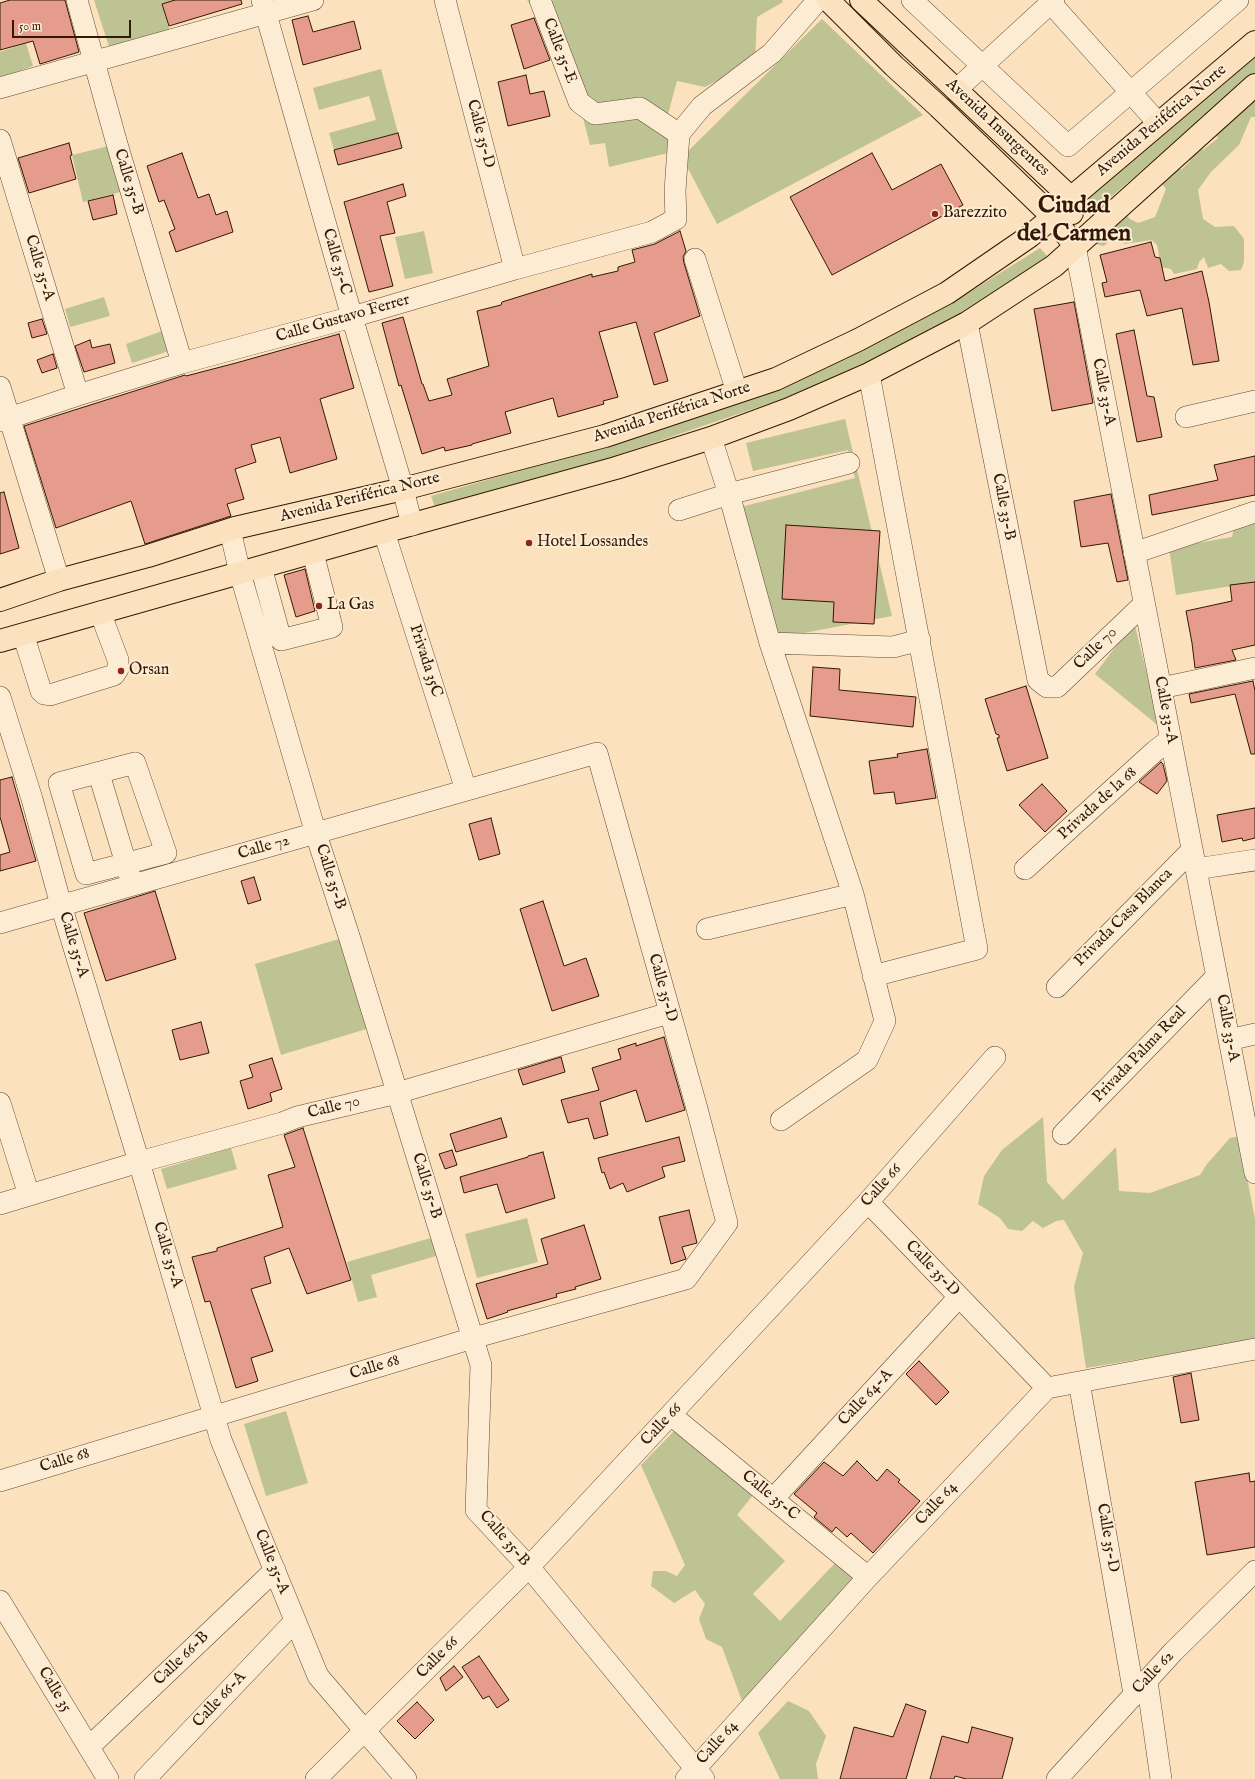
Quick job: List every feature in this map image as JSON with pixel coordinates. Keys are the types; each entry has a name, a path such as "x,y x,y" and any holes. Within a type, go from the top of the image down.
{"main road":[{"name":"Avenida Insurgentes","path":"828,0 894,66 939,107 1053,218 1075,246"},
{"name":"Avenida Insurgentes","path":"861,0 1071,198"},
{"name":"Avenida Periférica Norte","path":"0,600 59,580 148,556 230,530 403,489 605,436 776,379 858,340 947,293 1030,236 1053,218 1071,198 1255,42"},
{"name":"Avenida Periférica Norte","path":"0,641 240,572 616,468 711,438 789,409 869,374 967,323 1054,266 1255,85"},
{"path":"1071,198 1075,246"}],"street":[{"name":"Calle 35-B","path":"77,0 182,363"},
{"path":"0,88 94,61 264,7 313,0"},
{"name":"Calle 35-D","path":"445,0 515,269"},
{"name":"Calle 35-E","path":"540,0 579,102 595,114 640,108 679,134"},
{"path":"679,134 702,106 772,53 818,0"},
{"path":"912,0 1068,146 1238,0"},
{"path":"956,90 1051,1 1159,124"},
{"name":"Calle 35-C","path":"264,7 352,317 403,489 412,525"},
{"name":"Calle Gustavo Ferrer","path":"5,420 78,395 182,363 352,317 515,269 652,232 676,220 675,191 679,134"},
{"name":"Calle 35-A","path":"0,140 78,395"},
{"name":"Calle 33-A","path":"1075,246 1255,1173"},
{"path":"695,259 737,392"},
{"name":"Calle 33-B","path":"967,323 1038,680 1046,687"},
{"path":"869,374 977,949 874,976"},
{"path":"0,387 5,420 59,580"},
{"path":"1186,417 1255,401"},
{"path":"711,438 729,494 770,642 853,894 885,1021 867,1060 781,1120"},
{"path":"679,510 729,494 849,463"},
{"path":"1134,553 1255,512"},
{"name":"Calle 35-B","path":"230,530 240,572 316,834 481,1365 476,1510 529,1567 695,1776"},
{"name":"Privada 35C","path":"384,532 466,790"},
{"path":"261,567 281,640 332,627 313,553"},
{"name":"Calle 70","path":"1046,687 1057,687 1144,604"},
{"path":"23,634 41,691 44,694 50,694 114,675 118,669 118,660 100,612"},
{"path":"770,642 893,647 920,640"},
{"path":"1161,688 1255,668"},
{"name":"Calle 35-A","path":"0,697 32,799 61,905 140,1162 221,1440 318,1676 364,1732 406,1779"},
{"name":"Privada de la 68","path":"1025,869 1155,751 1171,739"},
{"name":"Calle 35-D","path":"597,753 696,1105 727,1223"},
{"name":"Calle 72","path":"0,923 597,753"},
{"path":"134,763 166,853 126,864 86,874 59,783 99,774 134,763"},
{"path":"99,774 133,885"},
{"path":"1194,859 1255,860"},
{"name":"Privada Casa Blanca","path":"1057,987 1194,859"},
{"path":"707,929 853,894"},
{"name":"Privada Palma Real","path":"1063,1134 1217,976"},
{"name":"Calle 70","path":"0,1204 140,1162 282,1123 297,1117 397,1093 669,1013"},
{"path":"1229,1040 1255,1034"},
{"name":"Calle 66","path":"316,1779 529,1567 868,1202 995,1057"},
{"path":"0,1103 29,1195"},
{"name":"Calle 35-D","path":"868,1202 1047,1388"},
{"name":"Calle 68","path":"0,1481 473,1338 686,1279 727,1223"},
{"name":"Calle 64-A","path":"773,1499 959,1297"},
{"path":"1047,1388 1255,1349"},
{"name":"Calle 35-D","path":"1079,1382 1161,1779"},
{"name":"Calle 64","path":"695,1776 868,1577 1047,1388"},
{"name":"Calle 35-C","path":"671,1415 868,1577"},
{"name":"Calle 66-B","path":"89,1747 275,1570"},
{"name":"Calle 62","path":"1057,1779 1141,1688 1255,1571"},
{"name":"Calle 35","path":"0,1601 108,1779"},
{"name":"Calle 66-A","path":"145,1779 295,1621"}],"green space":[{"path":"94,0 175,0 162,5 170,31 110,50"},
{"path":"527,0 782,0 783,2 757,17 755,61 705,87 677,81 668,114 668,153 609,167 605,143 590,145 555,10 533,8"},
{"path":"822,19 923,115 717,224 682,157"},
{"path":"26,43 33,66 0,78 0,52"},
{"path":"1255,53 1255,73 1097,209 1087,197"},
{"path":"381,69 398,133 334,150 329,133 376,120 369,96 319,110 313,88"},
{"path":"1255,93 1255,117 1251,117 1239,145 1211,172 1198,190 1203,219 1215,227 1234,226 1244,239 1244,262 1241,270 1229,271 1221,264 1208,268 1204,257 1199,262 1197,269 1174,274 1171,269 1161,267 1157,245 1152,240 1124,244 1122,239 1113,237 1104,246 1090,243 1123,211 1130,219 1138,223 1155,217 1166,189 1157,178 1176,158 1181,170 1190,161 1186,153 1194,144 1203,150 1218,138 1214,132"},
{"path":"117,144 128,190 83,202 72,155"},
{"path":"424,231 433,273 405,279 395,237"},
{"path":"1040,248 1049,258 960,315 865,364 785,398 612,457 436,510 431,496 608,445 779,386 861,351 952,303"},
{"path":"104,297 110,316 70,327 65,309"},
{"path":"165,330 172,350 132,363 126,344"},
{"path":"845,419 892,616 778,638 737,508 855,478 848,450 753,471 746,443"},
{"path":"1239,504 1255,518 1255,582 1176,595 1169,548 1232,537"},
{"path":"1134,622 1160,727 1095,674"},
{"path":"349,936 376,1026 281,1055 255,964"},
{"path":"1043,1117 1047,1182 1063,1200 1116,1147 1119,1191 1150,1193 1200,1175 1207,1164 1230,1138 1239,1136 1255,1219 1255,1340 1086,1368 1074,1287 1083,1253 1064,1220 1056,1221 1043,1228 1033,1221 1022,1231 1008,1229 1000,1218 978,1204 984,1176 1002,1150"},
{"path":"231,1148 237,1169 167,1189 161,1169"},
{"path":"527,1218 538,1262 477,1278 465,1234"},
{"path":"431,1238 436,1256 371,1275 377,1297 358,1302 347,1262"},
{"path":"286,1411 308,1483 266,1496 244,1424"},
{"path":"678,1427 753,1495 737,1515 785,1561 753,1594 780,1621 837,1561 856,1578 742,1701 722,1647 706,1639 699,1619 705,1604 695,1590 674,1603 651,1586 653,1571 666,1571 677,1576 685,1565 641,1465"},
{"path":"788,1701 809,1711 826,1736 816,1764 818,1779 780,1779 758,1733"}],"building":[{"path":"10,0 65,0 79,52 40,64 33,41 0,50 0,3"},
{"path":"175,0 241,0 242,4 169,26 162,4"},
{"path":"308,16 313,32 354,21 361,49 303,65 292,20"},
{"path":"534,18 550,60 524,69 511,25"},
{"path":"526,75 530,94 544,91 550,116 508,126 498,82"},
{"path":"398,133 402,148 338,165 334,150"},
{"path":"69,143 72,155 70,156 76,179 29,193 18,158"},
{"path":"182,153 198,198 209,194 216,215 227,211 233,232 176,252 169,232 175,229 164,200 159,202 147,166"},
{"path":"872,153 892,190 941,164 963,205 832,275 790,197"},
{"path":"403,184 406,196 387,202 395,233 380,236 393,286 369,292 344,202"},
{"path":"113,195 117,214 93,220 88,201"},
{"path":"680,231 686,251 683,257 684,263 700,316 654,333 668,381 654,385 636,322 599,332 618,397 603,401 604,404 558,417 553,398 505,412 511,433 472,445 445,451 444,447 422,454 401,385 399,386 382,323 403,317 422,384 429,401 452,395 447,379 489,366 477,311 501,305 502,302 592,274 592,277 618,271 618,267 635,262 632,250 655,244"},
{"path":"1151,242 1155,257 1160,258 1165,281 1202,271 1219,361 1193,365 1182,308 1147,316 1140,290 1105,297 1102,283 1107,282 1100,255"},
{"path":"1074,302 1093,403 1052,411 1034,309"},
{"path":"42,319 47,334 32,338 28,323"},
{"path":"1134,330 1147,396 1154,397 1162,437 1137,442 1116,334"},
{"path":"339,334 354,388 320,399 337,459 290,473 280,437 251,445 256,462 235,469 244,499 227,504 231,516 145,544 131,501 56,528 24,426 185,375 186,376 236,363"},
{"path":"90,340 92,348 110,344 115,363 84,372 75,346"},
{"path":"53,354 57,368 42,373 37,360"},
{"path":"1255,456 1255,495 1152,515 1149,495 1218,480 1214,465"},
{"path":"4,492 19,548 0,554 0,493"},
{"path":"1111,494 1128,580 1117,582 1108,543 1081,547 1074,501"},
{"path":"786,525 880,531 874,624 833,622 834,602 782,599"},
{"path":"305,569 315,611 296,617 284,575"},
{"path":"1255,582 1255,645 1232,650 1236,660 1195,668 1186,611 1232,601 1230,585"},
{"path":"813,667 840,669 839,690 916,697 913,727 810,716"},
{"path":"1253,681 1255,691 1255,754 1251,754 1235,694 1191,703 1189,694"},
{"path":"1026,686 1048,758 1007,771 997,738 999,738 999,735 996,734 985,699"},
{"path":"927,749 936,798 896,804 894,792 874,794 869,761 898,757 897,754"},
{"path":"1161,762 1163,764 1167,781 1157,794 1139,782"},
{"path":"12,777 36,861 0,871 0,855 10,852 0,817 0,780"},
{"path":"1042,784 1067,811 1045,832 1019,805"},
{"path":"1255,808 1255,838 1243,841 1242,838 1222,842 1217,815"},
{"path":"491,818 500,854 479,860 469,824"},
{"path":"254,877 261,900 248,904 241,881"},
{"path":"155,891 176,959 106,981 84,913"},
{"path":"543,901 564,966 586,958 599,996 552,1011 520,909"},
{"path":"201,1022 209,1053 180,1060 172,1030"},
{"path":"664,1037 685,1110 646,1122 636,1090 600,1102 608,1135 594,1139 588,1118 568,1123 561,1100 599,1090 592,1068 621,1059 618,1049 636,1043 636,1046"},
{"path":"561,1057 565,1072 523,1085 518,1070"},
{"path":"272,1058 282,1089 270,1093 272,1101 248,1109 240,1081 253,1077 249,1065"},
{"path":"501,1118 507,1137 456,1152 450,1134"},
{"path":"303,1128 351,1280 307,1294 289,1248 264,1257 271,1283 251,1289 273,1351 251,1358 258,1381 236,1388 210,1301 205,1302 192,1257 217,1251 217,1248 283,1227 268,1175 295,1167 284,1135"},
{"path":"679,1137 685,1161 662,1167 665,1177 627,1192 623,1183 610,1189 604,1172 602,1173 598,1158"},
{"path":"452,1150 457,1165 445,1169 439,1154"},
{"path":"543,1152 555,1198 506,1213 497,1184 464,1193 460,1177"},
{"path":"689,1210 697,1243 682,1247 686,1259 671,1264 659,1217"},
{"path":"584,1225 601,1279 575,1287 576,1289 556,1294 557,1297 507,1311 508,1312 487,1319 476,1284 548,1264 541,1239"},
{"path":"919,1361 949,1392 936,1405 906,1374"},
{"path":"1191,1373 1199,1420 1181,1423 1173,1377"},
{"path":"857,1461 877,1481 887,1469 900,1480 898,1482 920,1501 873,1553 851,1533 847,1537 836,1527 832,1532 814,1517 817,1513 794,1494 824,1462 843,1476"},
{"path":"1249,1473 1250,1482 1255,1481 1255,1547 1207,1555 1195,1482"},
{"path":"479,1656 509,1700 497,1708 489,1696 483,1699 462,1667"},
{"path":"454,1666 463,1677 446,1691 440,1678"},
{"path":"417,1702 434,1720 415,1739 397,1721"},
{"path":"906,1704 926,1711 906,1779 840,1779 854,1727 893,1737"},
{"path":"972,1727 1013,1738 1002,1779 966,1779 955,1776 954,1779 930,1779 942,1736 968,1743"}],"place":[{"name":"Barezzito","path":"935,214"},
{"name":"Hotel Lossandes","path":"529,543"},
{"name":"La Gas","path":"319,606"},
{"name":"Orsan","path":"121,671"}],"district":[{"name":"Ciudad del Carmen","path":"1074,221"}]}
